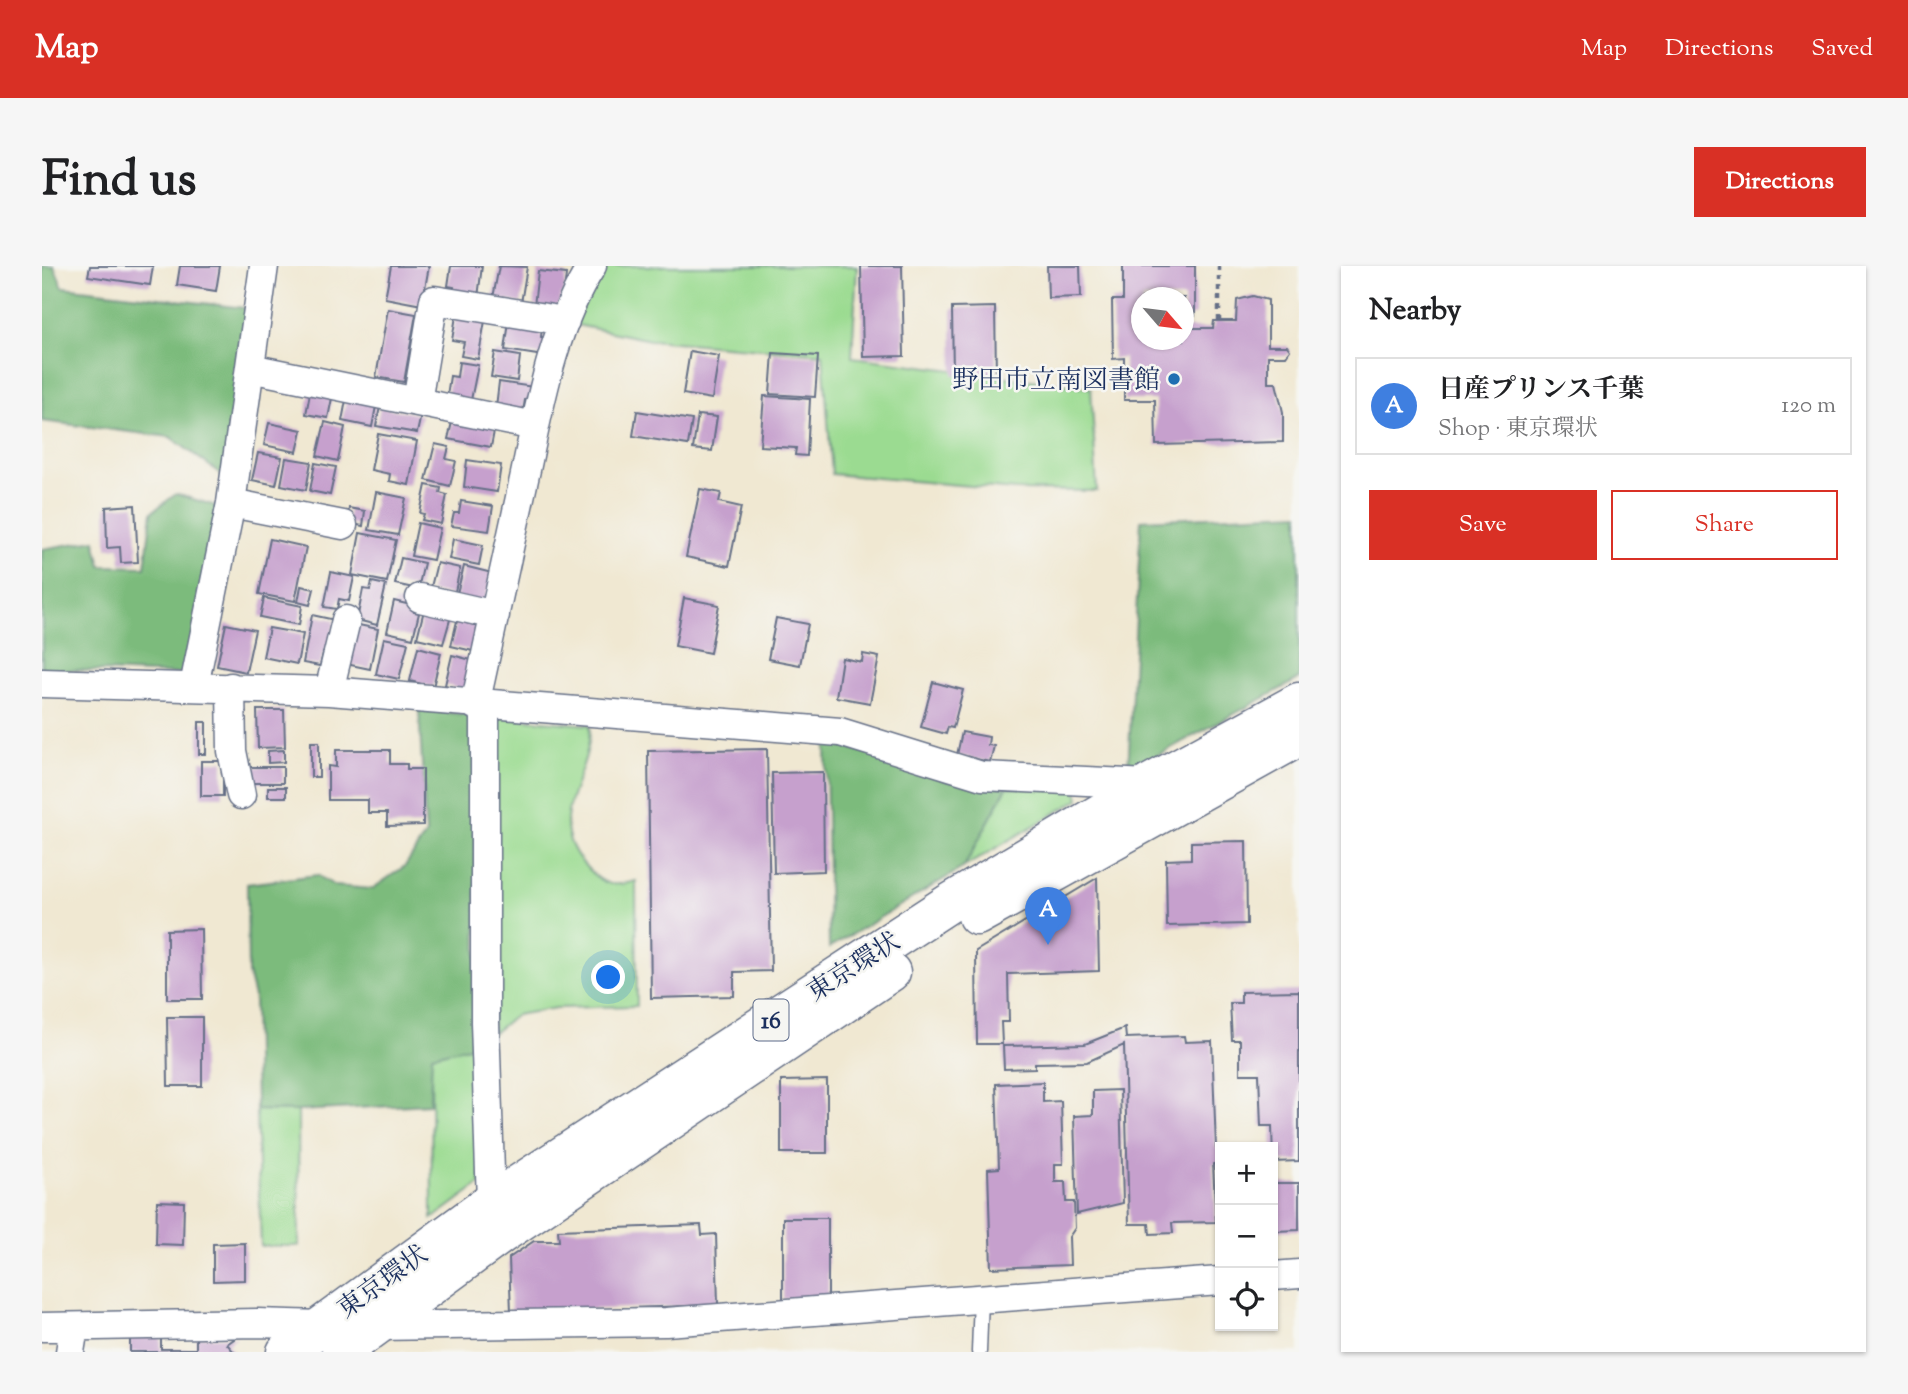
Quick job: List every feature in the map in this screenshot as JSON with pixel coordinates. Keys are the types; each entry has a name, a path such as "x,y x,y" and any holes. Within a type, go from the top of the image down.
{"highway":[{"name":"東京環状","path":"332,1339 491,1202 951,902 1150,784 1299,702"},
{"name":"東京環状","path":"286,1352 376,1326 502,1234 965,923 1299,737"}],"street":[{"path":"194,686 231,503 264,266"},
{"path":"491,1202 480,705 495,615 536,426 565,321 579,287 592,266"},
{"path":"417,402 434,300 565,321"},
{"path":"250,368 536,426"},
{"path":"231,503 343,525"},
{"path":"420,598 495,615"},
{"path":"329,691 346,620"},
{"path":"42,683 329,691 840,732 982,776 1150,784"},
{"path":"231,687 232,751 241,795"},
{"path":"1278,1276 1299,1274"},
{"path":"376,1326 666,1322 1215,1281"},
{"path":"42,1327 72,1340 257,1323 332,1339"}],"lane":[{"path":"979,1352 981,1298"}],"path":[{"path":"1219,266 1219,321"}],"green space":[{"path":"42,266 54,266 63,287 253,309 229,480 170,437 42,421"},
{"path":"601,266 857,266 852,357 1091,388 1097,491 1016,490 832,474 823,354 650,340 572,324"},
{"path":"176,494 223,508 191,667 182,674 42,669 42,549 95,540 101,566 145,567 152,512"},
{"path":"1299,513 1299,679 1128,771 1141,520"},
{"path":"419,710 474,715 478,1045 432,1055 430,1104 298,1111 256,1110 254,997 248,973 247,884 317,875 335,886 372,889 405,866 426,834"},
{"path":"493,717 590,725 588,746 567,816 568,833 574,850 599,879 609,884 636,881 637,1006 556,1008 516,1015 493,1033"},
{"path":"826,742 873,754 948,781 1007,787 964,867 829,948"},
{"path":"1007,787 1077,790 1079,799 964,867"},
{"path":"478,1045 481,1183 432,1219 431,1055"},
{"path":"256,1110 298,1111 299,1246 261,1246"}],"building":[{"path":"90,266 153,266 150,285 88,276"},
{"path":"180,266 220,266 216,291 177,285"},
{"path":"391,266 429,266 422,305 385,298"},
{"path":"451,266 482,266 478,297 453,293 454,287 448,286"},
{"path":"499,266 527,267 521,303 493,298"},
{"path":"861,266 902,266 904,356 863,357"},
{"path":"1047,266 1080,266 1081,297 1048,298"},
{"path":"1123,266 1195,266 1195,316 1194,287 1131,287 1131,350 1194,350 1194,328 1213,328 1214,321 1236,321 1237,300 1253,296 1268,300 1268,346 1287,346 1290,350 1286,356 1268,356 1268,383 1276,383 1283,412 1283,442 1156,445 1155,400 1124,400 1124,358 1113,359 1112,300 1123,300"},
{"path":"538,271 566,274 564,293 561,294 560,303 553,308 534,306"},
{"path":"995,307 996,374 953,375 952,308"},
{"path":"388,309 416,314 404,382 376,377"},
{"path":"456,316 485,321 478,359 461,356 464,342 452,340"},
{"path":"509,322 542,327 541,337 547,338 544,356 505,350"},
{"path":"690,351 719,356 712,399 683,394"},
{"path":"495,352 520,356 517,381 491,377"},
{"path":"773,353 818,356 815,397 770,394"},
{"path":"459,362 478,365 471,400 447,396 450,376 457,377"},
{"path":"499,382 534,387 531,401 525,400 523,411 496,407"},
{"path":"311,388 333,393 328,418 306,414"},
{"path":"347,395 377,401 372,427 342,421"},
{"path":"764,396 810,399 807,456 795,455 796,448 760,446"},
{"path":"380,407 421,415 417,433 376,426"},
{"path":"637,411 692,420 688,445 633,436"},
{"path":"698,415 717,417 712,451 693,449"},
{"path":"453,418 495,426 491,447 448,439"},
{"path":"325,422 345,427 338,461 317,456"},
{"path":"269,423 302,430 297,452 264,445"},
{"path":"378,434 417,441 409,485 389,481 390,474 371,470"},
{"path":"435,444 449,447 446,459 456,461 450,486 426,480"},
{"path":"258,453 282,457 276,485 252,480"},
{"path":"286,458 311,462 306,490 281,485"},
{"path":"467,460 501,465 497,492 464,487"},
{"path":"315,463 336,467 330,495 310,491"},
{"path":"426,485 441,488 440,493 447,495 441,524 422,520 424,514 420,513"},
{"path":"700,489 721,493 719,502 741,507 729,566 686,557"},
{"path":"376,492 406,498 398,535 369,530"},
{"path":"461,501 493,506 489,531 451,526 454,513 459,513"},
{"path":"135,505 138,562 121,563 120,547 107,548 106,507"},
{"path":"349,508 365,511 363,526 347,523"},
{"path":"418,523 440,528 433,560 411,556"},
{"path":"360,533 396,540 387,582 352,575"},
{"path":"270,539 306,547 295,601 259,594"},
{"path":"453,539 483,545 479,565 449,559"},
{"path":"401,558 424,563 418,589 395,584"},
{"path":"437,563 460,568 454,596 430,591"},
{"path":"464,566 492,573 485,603 456,597"},
{"path":"331,572 354,577 349,601 339,599 337,609 324,607"},
{"path":"372,582 386,585 377,625 357,620 363,589 370,590"},
{"path":"301,586 314,589 310,605 298,602"},
{"path":"264,598 302,606 299,625 260,617"},
{"path":"684,598 719,605 710,653 675,646"},
{"path":"394,601 415,606 414,612 419,613 413,638 387,632"},
{"path":"424,610 451,616 443,644 417,638"},
{"path":"312,615 335,620 328,654 323,653 320,666 303,663"},
{"path":"776,618 808,624 800,665 768,659"},
{"path":"457,621 479,626 473,651 451,646"},
{"path":"226,624 255,630 246,672 217,666"},
{"path":"354,624 378,629 370,669 346,664"},
{"path":"269,628 303,634 297,664 263,657"},
{"path":"384,638 408,643 399,679 376,674"},
{"path":"418,647 441,653 433,687 410,681"},
{"path":"863,654 879,657 870,703 836,697 842,658 862,662"},
{"path":"452,655 475,661 468,691 445,685"},
{"path":"933,682 963,690 953,728 948,727 946,734 921,727"},
{"path":"257,710 284,710 285,747 258,748"},
{"path":"199,722 206,722 206,754 199,754"},
{"path":"962,732 989,737 988,745 994,746 990,762 957,755"},
{"path":"311,742 319,742 319,777 311,777"},
{"path":"767,749 771,971 734,972 734,996 651,998 648,751"},
{"path":"284,750 284,762 268,763 268,751"},
{"path":"336,750 390,750 390,764 407,764 407,769 423,769 423,825 387,826 387,813 368,813 368,800 328,800 328,766 336,767"},
{"path":"201,761 223,761 223,796 201,796"},
{"path":"248,767 283,767 283,783 248,783"},
{"path":"823,772 824,871 774,873 772,773"},
{"path":"268,787 286,787 286,797 268,797"},
{"path":"1246,841 1247,924 1167,926 1166,860 1191,859 1191,842"},
{"path":"1097,878 1099,971 1008,974 1009,1022 1001,1022 1002,1044 977,1044 976,951"},
{"path":"201,929 202,999 167,999 167,930"},
{"path":"1299,991 1299,1161 1278,1162 1278,1142 1272,1142 1272,1126 1261,1126 1259,1074 1240,1074 1240,1040 1232,1040 1230,1003 1241,1003 1241,992"},
{"path":"167,1017 202,1017 202,1086 168,1086"},
{"path":"1125,1028 1126,1038 1184,1036 1185,1042 1212,1041 1216,1142 1213,1164 1215,1222 1172,1223 1173,1233 1150,1234 1149,1224 1129,1224 1124,1045 1087,1062 1035,1063 1035,1068 1004,1069 1003,1046 1085,1044"},
{"path":"827,1080 827,1153 781,1153 781,1081"},
{"path":"1043,1082 1043,1102 1061,1101 1063,1164 1055,1164 1055,1182 1065,1182 1066,1202 1074,1202 1075,1228 1069,1237 1070,1265 991,1268 988,1169 999,1168 996,1084"},
{"path":"1120,1090 1123,1203 1077,1214 1074,1116 1093,1115 1093,1091"},
{"path":"1278,1183 1299,1183 1299,1230 1278,1231"},
{"path":"157,1201 184,1202 183,1245 156,1244"},
{"path":"783,1218 828,1218 828,1298 783,1299"},
{"path":"701,1225 702,1235 716,1234 718,1305 511,1312 509,1258 534,1241 559,1241 558,1230"},
{"path":"245,1243 245,1280 213,1281 213,1244"},
{"path":"130,1337 161,1337 161,1349 196,1349 196,1337 237,1337 227,1344 234,1352 130,1352"}],"place":[{"name":"野田市立南図書館","path":"1174,379"},
{"name":"日産プリンス千葉","path":"1048,945"}]}
